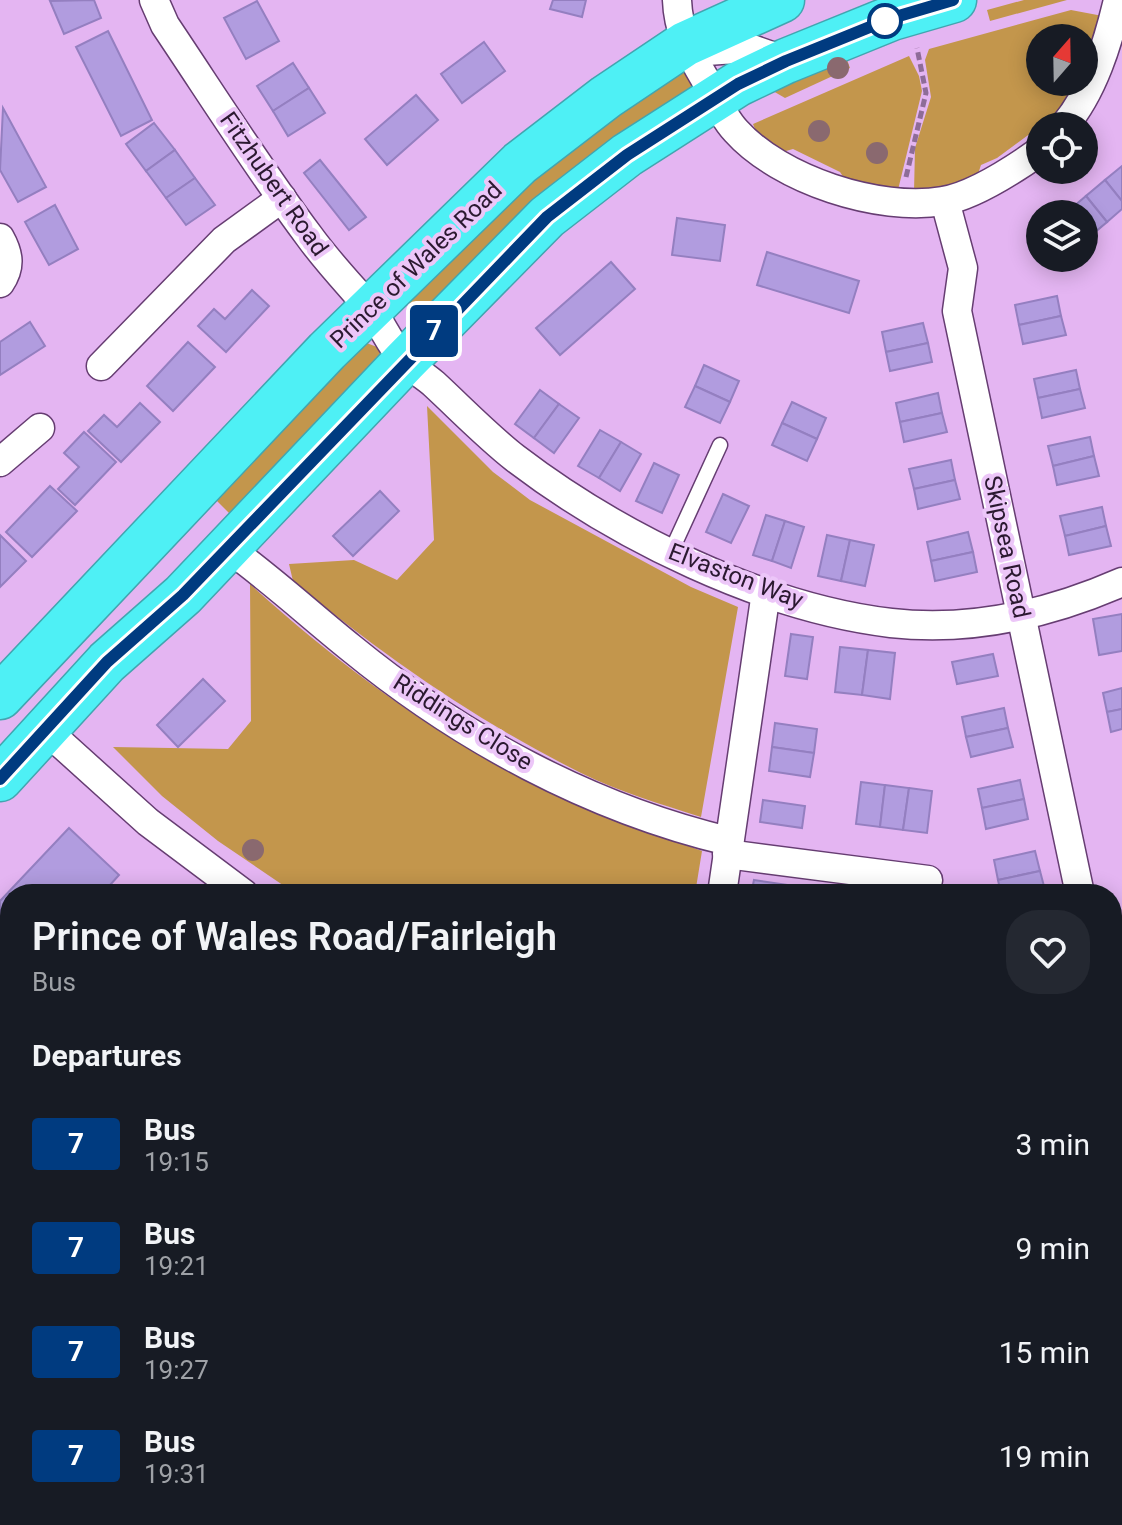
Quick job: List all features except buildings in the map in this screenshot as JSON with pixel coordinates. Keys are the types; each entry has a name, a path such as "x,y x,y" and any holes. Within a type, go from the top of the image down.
{"highway":[{"name":"Prince of Wales Road","path":"3,688 370,308 520,163 606,97 685,44 782,0"},
{"path":"0,779 107,662 183,595 405,361 547,217 627,155 715,97 786,61 892,18 954,0"},
{"path":"178,506 228,548"}],"street":[{"name":"Fitzhubert Road","path":"154,0 165,25 310,239 370,308 405,361"},
{"path":"677,0 685,44 736,131 793,172 828,188 866,198 908,203 945,201 1014,170 1026,161"},
{"path":"1075,112 1108,41 1118,0"},
{"path":"685,44 707,51 749,48 786,61"},
{"path":"101,366 224,240 282,198"},
{"name":"Skipsea Road","path":"945,201 963,268 957,311 1078,884"},
{"path":"0,238 8,258 8,270 0,283"},
{"name":"Elvaston Way","path":"405,361 515,458 670,554 766,592 855,617 937,625 1022,616 1066,606 1122,582"},
{"path":"0,462 40,428"},
{"name":"Riddings Close","path":"228,548 267,575 353,649 455,723 583,792 728,848 928,880"},
{"path":"723,884 766,592"},
{"path":"46,730 148,822 231,884"}],"lane":[{"path":"670,554 720,445"}],"path":[{"path":"906,186 911,151 926,93 917,48"}],"shaded area":[{"path":"1024,0 1067,0 990,21 987,10"},
{"path":"1071,10 1108,17 1098,42 1098,24 1026,24 1026,96 1073,96 1063,112 1026,112 1026,137 997,158 981,165 976,180 947,189 914,192 915,148 931,97 925,60 929,49"},
{"path":"909,56 919,76 922,91 897,194 846,181 840,172 793,149 779,153 757,134 753,124"},
{"path":"846,57 850,68 785,98 773,91"},
{"path":"687,63 698,91 429,311 420,314 405,299 492,205"},
{"path":"364,342 377,347 382,358 232,516 216,500"},
{"path":"427,406 493,472 530,500 691,587 738,607 701,817 595,780 505,732 396,661 293,581 289,564 354,560 397,580 434,540"},
{"path":"250,584 327,650 452,739 542,787 616,820 702,851 697,884 281,884 218,841 162,796 113,747 228,749 251,721"}],"bus line":[{"name":"7","path":"0,779 107,662 183,595 405,361 547,217 627,155 738,84 892,18 953,0"}]}
